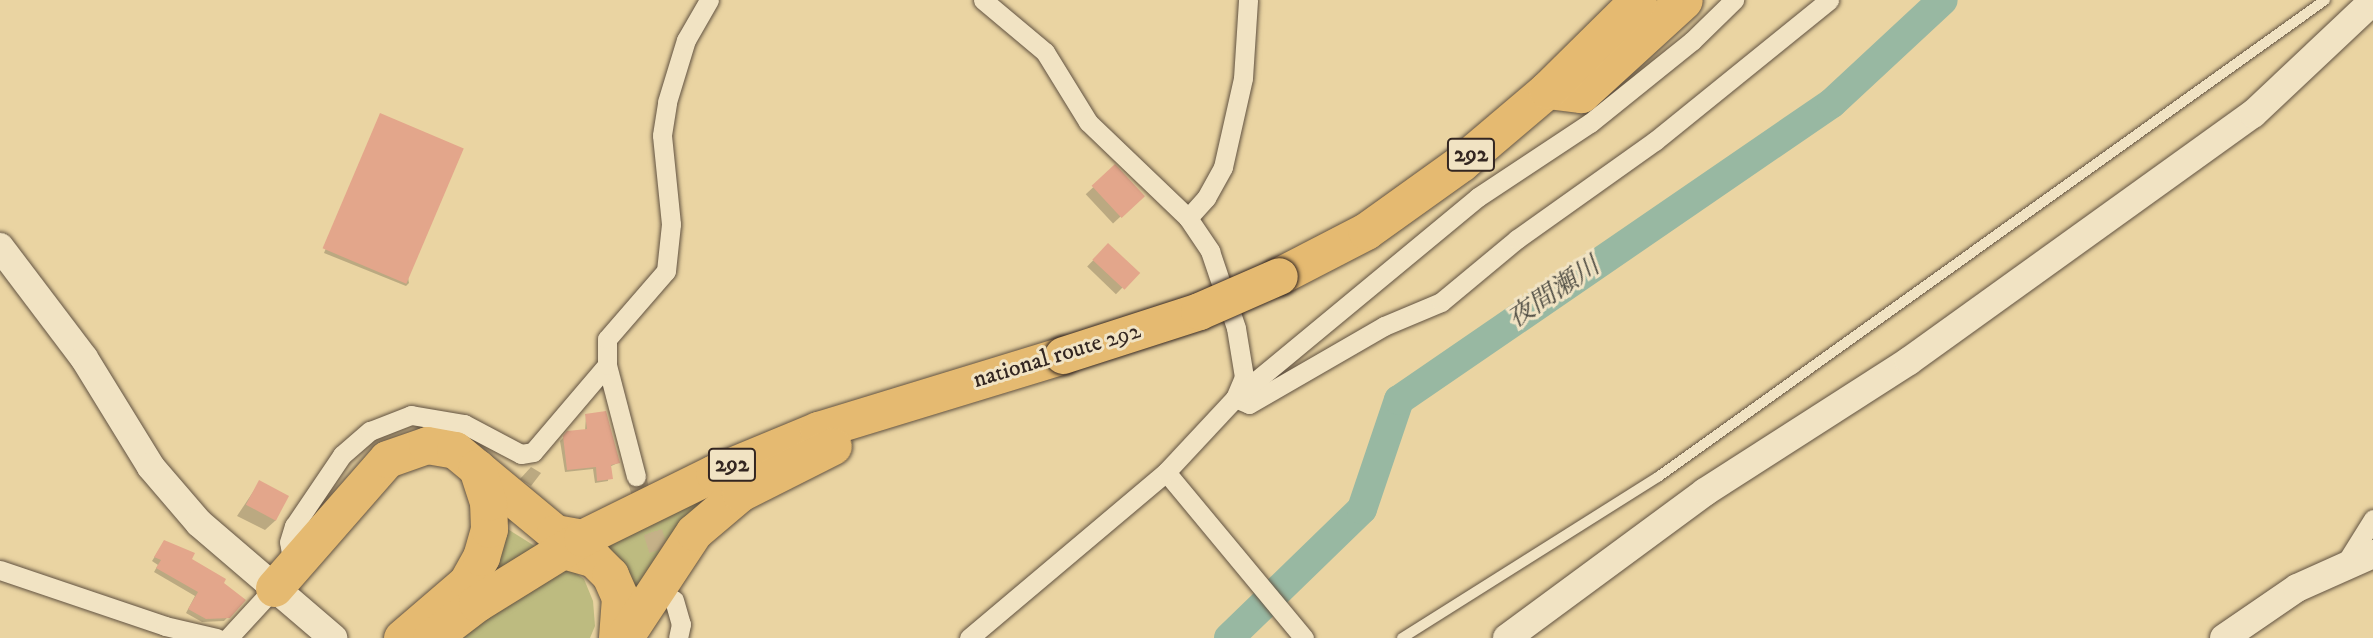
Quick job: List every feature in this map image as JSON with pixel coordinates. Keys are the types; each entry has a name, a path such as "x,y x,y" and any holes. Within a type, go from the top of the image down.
{"highway":[{"name":"national route 292","path":"431,638 477,603 573,544 714,473 818,430 1199,311 1279,276 1366,232 1461,163 1546,90 1638,0"},
{"path":"1546,90 1581,94 1684,0"},
{"path":"624,638 694,532 740,493 940,392"},
{"path":"284,578 387,459 427,445 456,450 475,463 500,492 594,559 610,575 620,597 617,638"},
{"path":"402,638 467,582 481,557 489,529 488,502 475,463"}],"street":[{"path":"636,476 607,365 607,340 666,271 671,224 662,135 686,40 709,0"},
{"path":"983,0 1045,52 1088,122 1188,218 1210,251 1236,328 1244,377 1235,398"},
{"path":"1188,218 1206,198 1223,167 1243,78 1248,0"},
{"path":"969,638 1171,478 1235,398 1478,197 1590,123 1692,41 1734,0"},
{"path":"1235,398 1249,404 1384,326 1441,302 1517,239 1655,141 1829,0"},
{"path":"1507,638 1705,492 1909,361 2253,114 2373,1"},
{"path":"0,247 84,358 151,467 199,523 284,578 333,638"},
{"path":"228,638 284,578 294,526 342,455 370,431 411,415 464,424 521,454 533,452 607,365"},
{"path":"1171,478 1304,638"},
{"path":"2345,564 2373,519"},
{"path":"2224,638 2297,589 2345,564 2373,554"},
{"path":"0,570 161,632 217,638"},
{"path":"674,600 681,624 678,638"}],"lane":[{"path":"1402,638 1658,477 2325,0"}],"shaded area":[{"path":"750,471 630,619 590,550"},
{"path":"506,528 541,550 470,589"},
{"path":"570,569 584,579 593,601 595,626 590,638 450,638 546,572"}],"building":[{"path":"380,113 464,149 406,284 323,248"},
{"path":"1115,164 1145,196 1122,218 1092,186"},
{"path":"1108,243 1140,273 1124,290 1092,260"},
{"path":"606,411 620,463 611,465 613,479 597,481 596,467 567,470 563,436 567,431 587,429 585,414"},
{"path":"259,480 289,496 276,521 246,505"},
{"path":"164,540 195,553 192,559 226,579 224,583 246,600 230,618 206,619 188,609 198,592 156,568 161,560 154,557"}],"waterway":[{"name":"夜間瀬川","path":"1229,638 1362,509 1399,400 1832,103 1943,0"}],"tunnel":[{"path":"636,476 666,575"}]}
